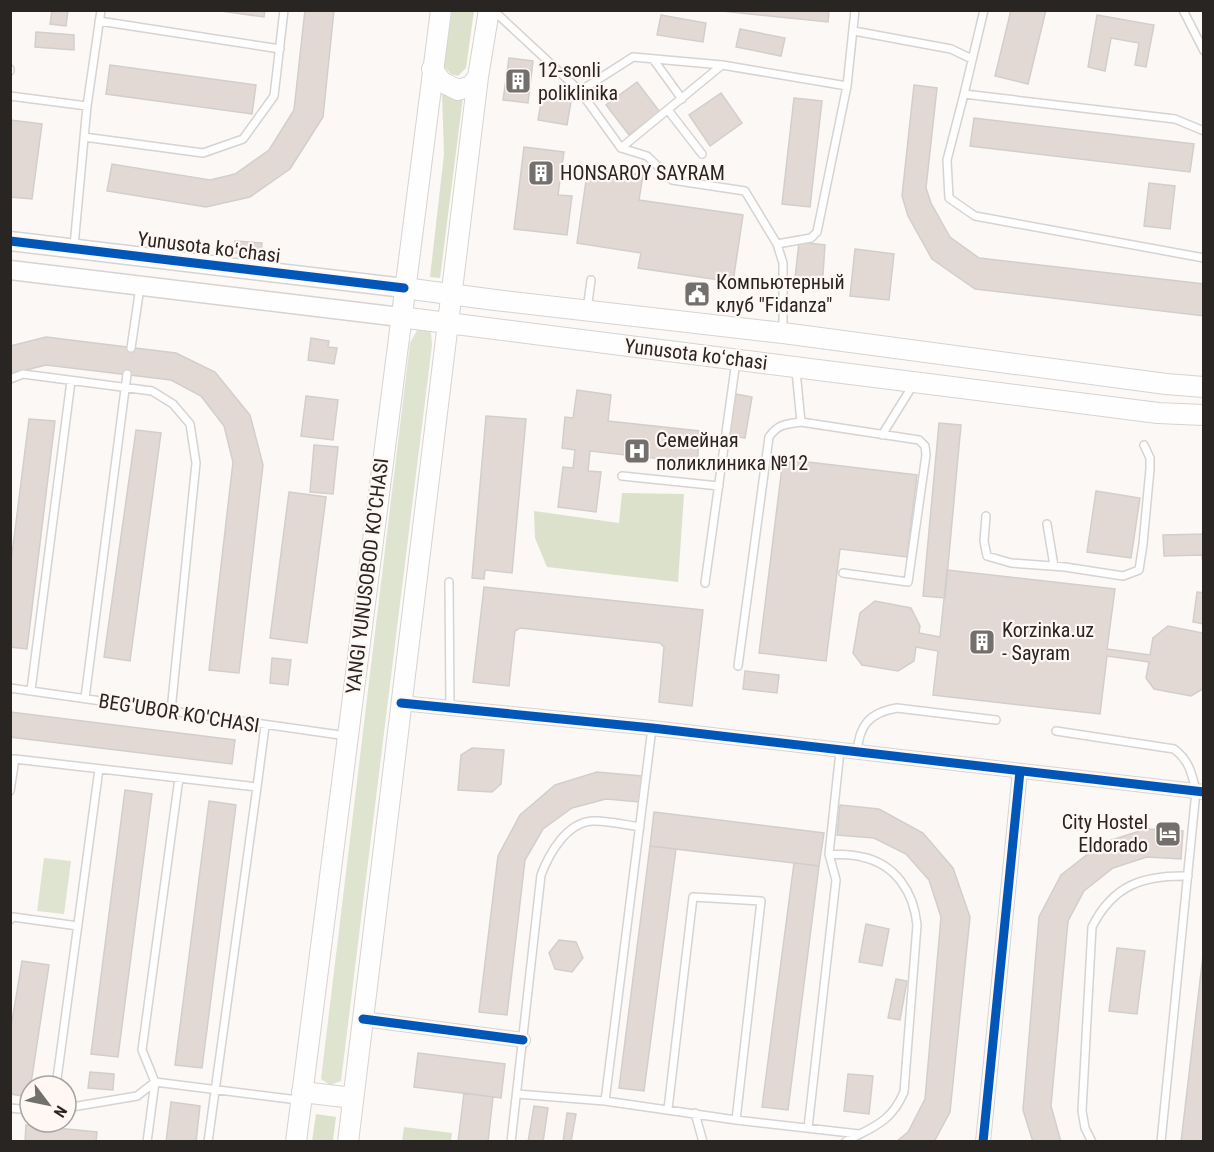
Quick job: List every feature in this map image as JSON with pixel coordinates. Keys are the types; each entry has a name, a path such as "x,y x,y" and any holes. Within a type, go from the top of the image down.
{"main road":[{"name":"YANGI YUNUSOBOD KO'CHASI","path":"296,1142 441,10"},
{"path":"348,1142 478,77 491,10"},
{"path":"432,69 442,82 459,90 471,86 478,77"},
{"name":"Yunusota koʻchasi","path":"404,288 783,333 1203,387"},
{"name":"Yunusota koʻchasi","path":"400,317 1158,413 1203,415"},
{"path":"301,1096 353,1098"}],"street":[{"name":"Yunusota koʻchasi","path":"10,241 404,288"},
{"name":"Yunusota koʻchasi","path":"10,270 400,317"},
{"path":"401,703 652,728 1200,792"},
{"path":"983,1142 1020,771"},
{"path":"363,1019 523,1040"}],"lane":[{"path":"73,249 87,106 101,10"},
{"path":"84,137 202,153 243,139 274,96 284,10"},
{"path":"491,10 580,91 621,148 647,156 672,180 745,191 777,243 783,263 783,333"},
{"path":"777,243 811,238 817,232 847,86 855,10"},
{"path":"984,10 947,160 949,198 975,216 1203,258"},
{"path":"1183,10 1203,51"},
{"path":"99,21 280,49"},
{"path":"854,31 951,49 972,59"},
{"path":"580,91 633,57 722,65 847,86"},
{"path":"653,59 682,99"},
{"path":"621,148 722,65"},
{"path":"964,94 1175,119 1203,131"},
{"path":"10,96 87,106"},
{"path":"668,110 702,154"},
{"path":"587,311 591,280"},
{"path":"131,348 140,285"},
{"path":"705,583 736,358"},
{"path":"796,366 801,422"},
{"path":"10,379 23,374 152,391 173,404 190,424 196,463 171,711"},
{"path":"85,698 127,375"},
{"path":"31,690 71,381"},
{"path":"882,435 915,381"},
{"path":"738,666 769,437 775,428 781,425 801,422 919,440 925,446 926,455 908,582 843,573"},
{"path":"986,516 984,541 987,556 1011,563 1054,566 1123,576 1139,570 1150,469 1150,458 1144,445"},
{"path":"622,476 719,486"},
{"path":"1047,524 1054,566"},
{"path":"449,582 450,708"},
{"name":"BEG'UBOR KO'CHASI","path":"10,688 347,736"},
{"path":"857,753 862,729 872,717 888,709 897,708 996,720"},
{"path":"208,1142 265,726"},
{"path":"605,1101 652,728"},
{"path":"1056,731 1174,749 1181,754 1191,769 1200,792 1188,876 1161,1142"},
{"path":"808,1128 836,880 829,854 840,751"},
{"path":"10,791 13,759 257,787"},
{"path":"58,1074 99,769"},
{"path":"147,1142 155,1082 142,1050 179,778"},
{"path":"511,1142 541,875 548,858 559,842 574,828 591,821 640,827"},
{"path":"829,854 861,856 886,866 905,886 915,911 917,925 904,1092 897,1107 885,1120 844,1142"},
{"path":"1092,1142 1085,1128 1082,1111 1092,927 1099,912 1122,889 1151,878 1188,876"},
{"path":"668,1109 693,897 761,901 736,1120"},
{"path":"10,920 13,916 78,926"},
{"path":"78,1105 137,1096 155,1082 301,1096"},
{"path":"517,1094 605,1101 736,1120 860,1134"},
{"path":"696,1113 703,1142"}],"green space":[{"path":"452,11 474,11 466,68 458,76 451,74 444,66"},
{"path":"442,93 463,97 440,278 430,277 444,154"},
{"path":"420,325 427,325 431,333 432,345 341,1081 330,1085 321,1079 410,343"},
{"path":"622,493 684,494 678,582 547,567 535,538 534,511 619,523"},
{"path":"44,858 71,861 64,914 37,911"},
{"path":"316,1114 336,1117 333,1141 312,1141"},
{"path":"404,1127 452,1133 451,1141 402,1141"}],"building":[{"path":"52,10 68,10 66,26 50,24"},
{"path":"214,10 265,10 264,17"},
{"path":"305,10 334,10 323,117 290,169 250,197 206,207 107,191 112,164 210,180 235,174 269,150 294,110"},
{"path":"712,10 829,10 828,22"},
{"path":"1011,10 1046,10 1028,84 995,76"},
{"path":"661,15 706,23 703,42 657,35"},
{"path":"1097,15 1154,25 1146,67 1135,65 1139,43 1111,38 1105,71 1088,67"},
{"path":"740,29 785,38 781,56 736,47"},
{"path":"36,32 74,35 74,50 35,47"},
{"name":"12-sonli poliklinika","path":"509,58 533,61 528,103 503,100"},
{"path":"110,65 256,85 252,114 106,94"},
{"path":"637,82 660,112 629,135 606,105"},
{"path":"914,85 937,88 926,188 931,203 950,237 979,258 1204,284 1204,316 975,289 932,259 908,216 902,196"},
{"path":"543,91 572,96 567,125 538,120"},
{"path":"721,93 742,123 710,146 689,115"},
{"path":"794,98 822,101 810,207 782,204"},
{"path":"974,118 1194,144 1190,172 970,146"},
{"path":"10,120 42,124 32,199 10,197"},
{"name":"HONSAROY SAYRAM","path":"524,147 564,152 558,195 572,196 567,235 514,229"},
{"path":"588,167 643,175 639,200 743,215 733,282 638,268 641,253 577,243"},
{"path":"1149,183 1175,186 1170,229 1144,226"},
{"path":"235,241 262,243 261,255 234,253"},
{"path":"799,242 825,245 822,289 794,287"},
{"path":"855,249 894,254 889,300 850,296"},
{"path":"46,337 176,353 215,372 250,415 263,465 239,673 209,670 233,462 224,426 201,396 171,380 46,365 10,374 10,346"},
{"path":"311,338 329,341 328,347 337,348 334,364 308,360"},
{"name":"Семейная поликлиника №12","path":"577,390 611,395 608,421 700,431 697,463 590,451 588,471 601,472 596,512 558,507 563,467 573,468 575,450 562,448 565,417 573,418"},
{"path":"736,394 752,397 745,438 729,435"},
{"path":"306,396 338,400 333,440 301,436"},
{"path":"486,416 526,419 512,573 485,570 484,579 472,578"},
{"path":"29,419 55,421 27,649 10,647 10,570"},
{"path":"939,423 961,425 945,598 923,596"},
{"path":"136,430 161,433 130,661 104,657"},
{"path":"314,445 338,447 333,494 310,492"},
{"path":"783,459 917,475 907,557 840,549 826,661 759,653"},
{"path":"1096,491 1140,498 1131,558 1087,552"},
{"path":"289,492 326,497 307,643 270,638"},
{"path":"1204,534 1204,574 1202,555 1164,556 1163,535"},
{"name":"Korzinka.uz - Sayram","path":"947,570 1115,589 1107,649 1150,655 1153,638 1168,626 1203,633 1204,688 1191,696 1154,689 1146,678 1149,662 1107,656 1100,714 933,695 938,651 916,647 914,661 898,671 862,665 853,653 860,613 875,601 911,608 920,626 919,633 940,637"},
{"path":"484,587 703,610 692,706 659,702 664,647 660,643 520,628 515,631 509,686 473,682"},
{"path":"1197,592 1204,593 1204,624 1193,622"},
{"path":"272,658 291,660 288,685 270,683"},
{"path":"745,671 779,675 777,693 743,689"},
{"path":"10,712 235,740 232,764 10,737"},
{"path":"472,748 504,750 501,784 492,792 458,790 461,755"},
{"path":"597,772 642,776 640,802 606,799 572,808 543,829 525,860 507,1015 479,1012 498,856 520,815 555,785"},
{"path":"125,790 152,794 118,1057 91,1054"},
{"path":"209,801 236,805 202,1068 175,1065"},
{"path":"840,805 879,809 923,833 953,868 970,917 950,1112 934,1142 896,1142 908,1132 925,1099 941,917 929,880 906,854 874,838 837,835"},
{"path":"654,812 824,833 819,866 650,846"},
{"path":"1146,829 1183,831 1181,859 1147,857 1113,868 1084,891 1068,921 1051,1106 1061,1142 1033,1142 1023,1110 1039,917 1061,875 1102,843"},
{"path":"650,846 676,849 644,1091 619,1088"},
{"path":"794,863 819,866 788,1110 762,1107"},
{"path":"866,924 889,929 882,966 859,962"},
{"path":"559,940 576,942 583,958 572,972 555,969 549,953"},
{"path":"1204,947 1204,1142 1181,1142"},
{"path":"1117,948 1145,951 1137,1014 1109,1011"},
{"path":"22,961 49,965 32,1074 18,1074 18,1095 10,1094 10,1033"},
{"path":"896,979 907,981 900,1020 888,1018"},
{"path":"418,1053 505,1064 501,1098 414,1087"},
{"path":"90,1072 114,1074 113,1090 88,1088"},
{"path":"848,1074 873,1076 869,1114 844,1111"},
{"path":"464,1093 493,1097 488,1142 458,1142"},
{"path":"171,1102 200,1106 196,1142 166,1142"},
{"path":"534,1106 548,1108 543,1142 528,1142"},
{"path":"567,1113 576,1114 571,1142 563,1142"},
{"path":"78,1130 97,1132 96,1142 25,1142 25,1134 78,1134"}],"cycle path":[{"path":"10,241 404,288"},
{"path":"401,703 652,728 1204,792"},
{"path":"983,1142 1020,771"},
{"path":"363,1019 523,1040"}],"place":[{"name":"12-sonli poliklinika","path":"518,81"},
{"name":"HONSAROY SAYRAM","path":"541,173"},
{"name":"Компьютерный клуб \"Fidanza\"","path":"697,294"},
{"name":"Семейная поликлиника №12","path":"637,451"},
{"name":"Korzinka.uz - Sayram","path":"982,642"},
{"name":"City Hostel Eldorado","path":"1168,834"}]}
